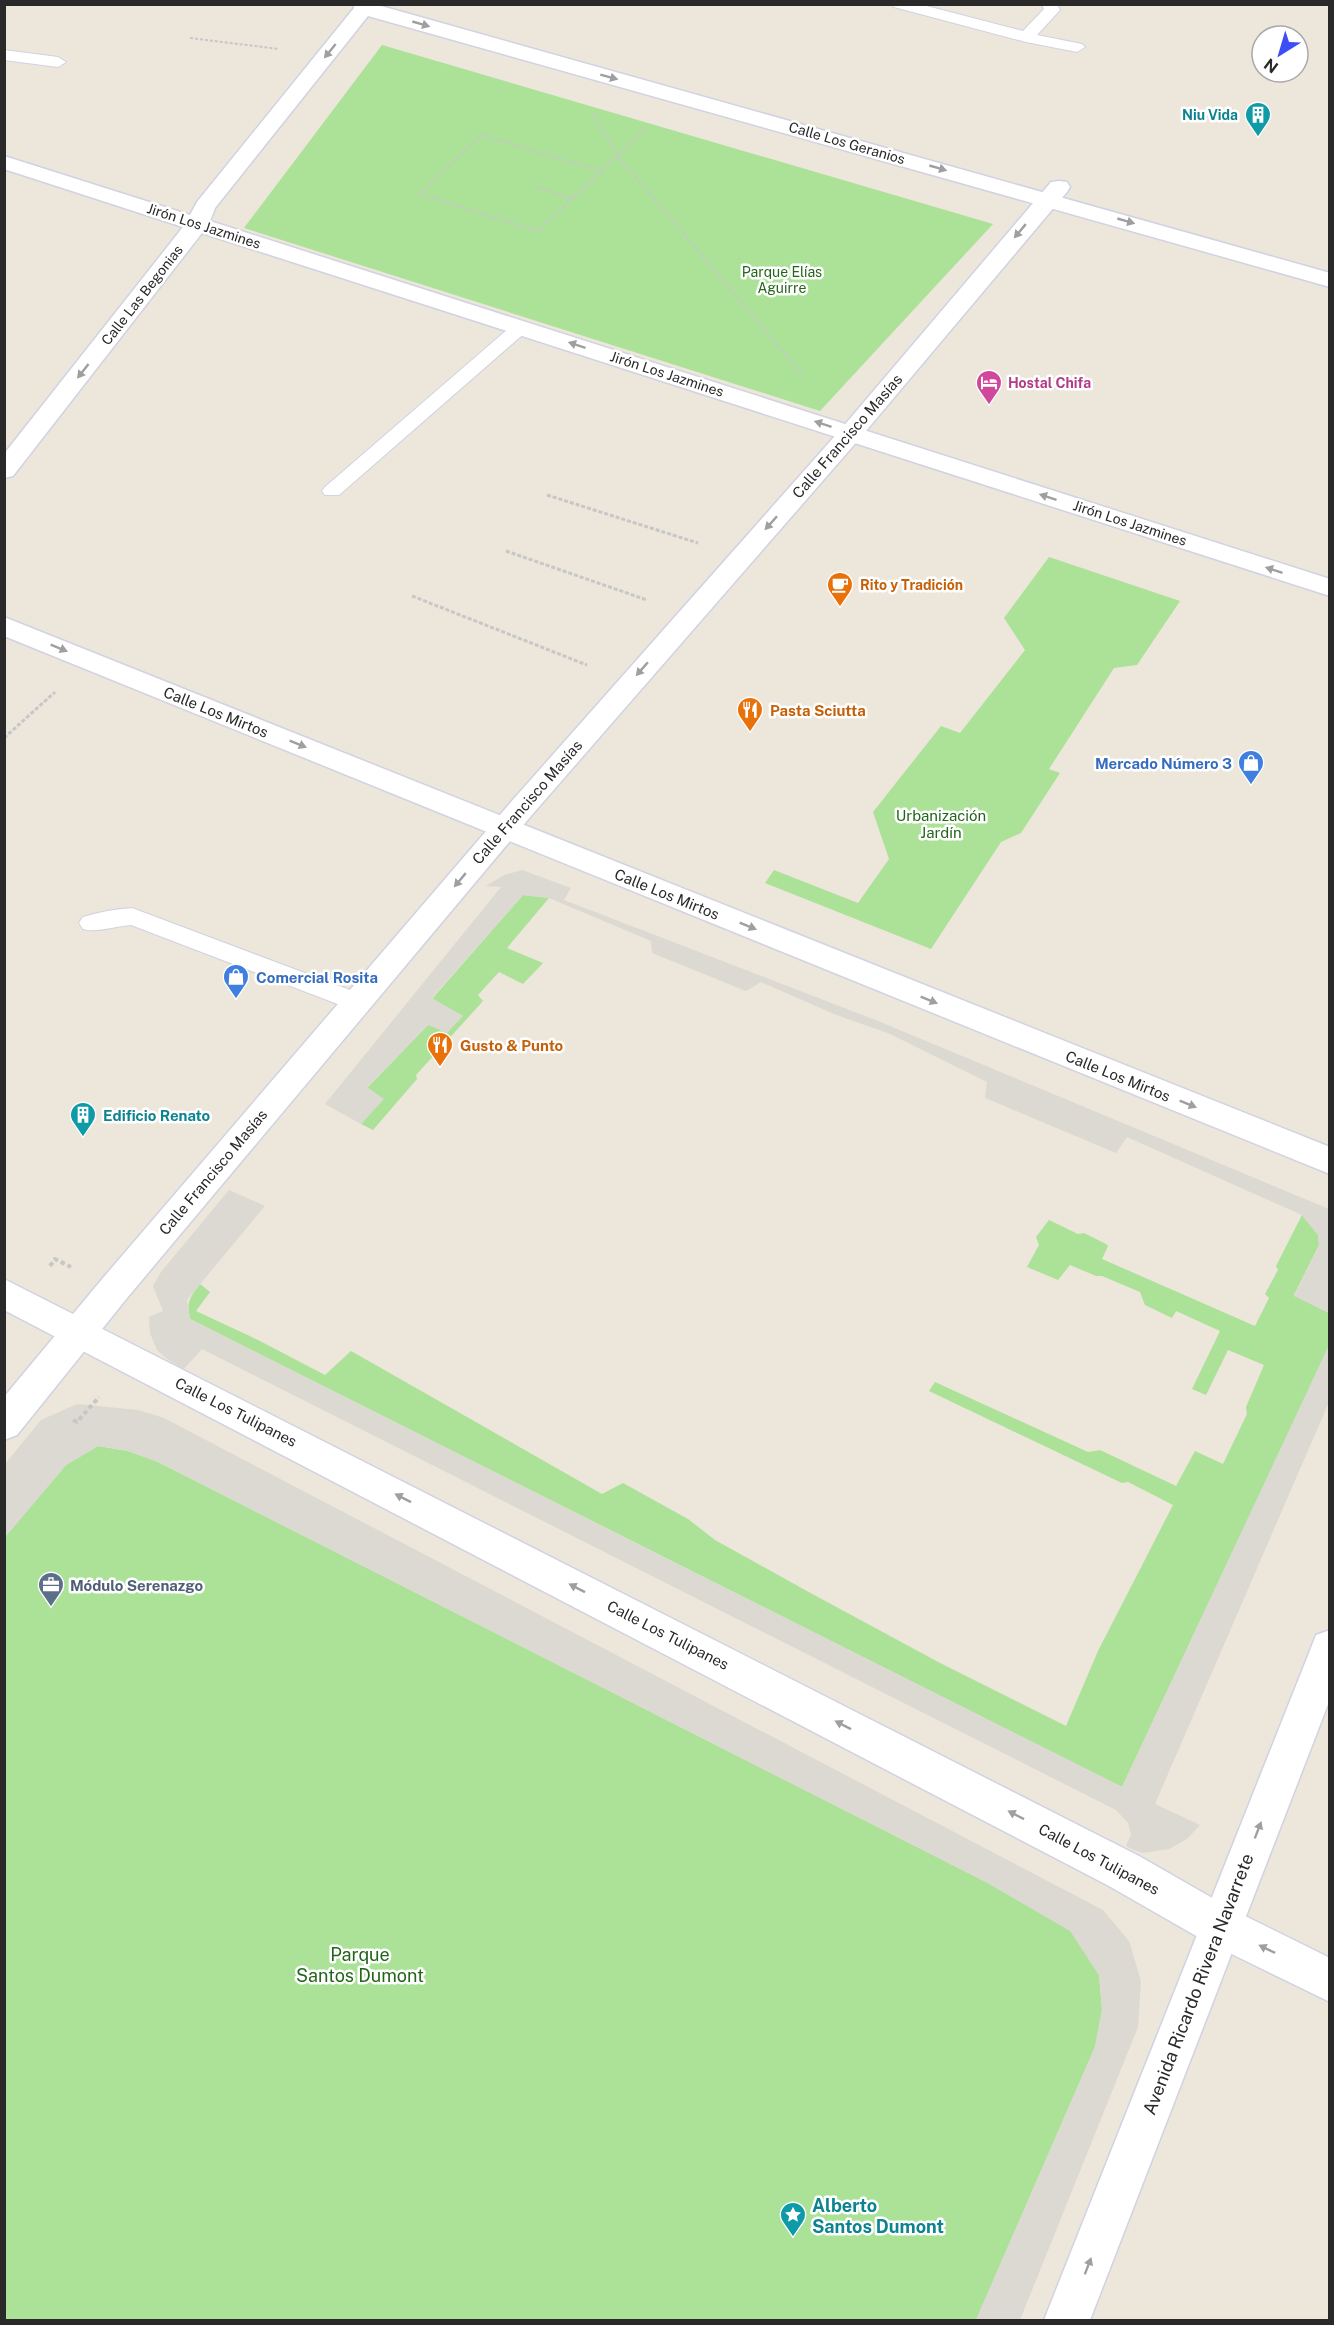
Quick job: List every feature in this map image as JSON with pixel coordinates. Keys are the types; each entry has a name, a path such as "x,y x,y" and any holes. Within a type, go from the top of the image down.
{"street":[{"name":"Calle Las Begonias","path":"4,471 197,224 205,207 364,7"},
{"name":"Calle Los Geranios","path":"364,7 678,96 1053,193 1329,280"},
{"name":"Jirón Los Jazmines","path":"4,162 1329,588"},
{"name":"Calle Francisco Masías","path":"4,1424 115,1288 504,828 851,433 1053,193"},
{"name":"Calle Los Mirtos","path":"4,626 1329,1161"},
{"name":"Calle Los Tulipanes","path":"4,1293 82,1331 1124,1871 1220,1926 1329,1981"},
{"name":"Avenida Ricardo Rivera Navarrete","path":"1067,2320 1329,1648"}],"lane":[{"path":"899,4 1026,37 1077,47"},
{"path":"1026,37 1052,6"},
{"path":"4,55 58,62"},
{"path":"332,491 521,327"},
{"path":"91,923 108,918 132,916 357,1002"}],"path":[{"path":"190,38 328,54"},
{"path":"564,64 618,156 851,433"},
{"path":"602,171 480,135 420,194 538,231 573,198 602,171 618,156 678,96"},
{"path":"535,187 573,198"},
{"path":"547,495 741,557"},
{"path":"506,551 690,615"},
{"path":"412,596 631,682"},
{"path":"4,738 90,661"}],"green space":[{"name":"Parque Elías Aguirre","path":"382,45 993,224 820,411 244,228"},
{"name":"Urbanización Jardín","path":"1049,557 1180,601 1137,665 1114,668 1049,769 1060,773 1021,833 1001,842 931,949 765,883 774,870 858,903 889,859 873,812 941,726 960,733 1025,650 1004,618"},
{"path":"523,895 549,898 507,948 543,963 523,984 499,972 478,995 483,1001 416,1075 417,1079 373,1130 361,1124 383,1099 367,1088 428,1025 462,1016 432,999"},
{"path":"1302,1215 1318,1235 1319,1245 1294,1295 1329,1313 1330,1345 1122,1787 190,1319 188,1308 200,1284 210,1292 196,1311 325,1375 351,1351 602,1494 623,1483 688,1519 715,1540 805,1590 940,1663 1066,1726 1098,1651 1173,1505 929,1391 935,1382 1088,1452 1100,1450 1176,1486 1195,1451 1223,1464 1247,1414 1246,1407 1264,1365 1228,1350 1206,1395 1192,1389 1220,1331 1176,1311 1172,1318 1145,1305 1140,1292 1070,1265 1058,1280 1027,1267 1039,1245 1036,1237 1049,1220 1078,1234 1084,1233 1108,1246 1102,1259 1255,1326 1269,1298 1265,1294 1278,1270 1276,1266"},
{"name":"Parque Santos Dumont","path":"98,1446 128,1451 158,1462 986,1882 1070,1930 1099,1975 1102,2010 1095,2047 976,2320 5,2320 5,1537 66,1465"}],"shaded area":[{"path":"522,870 571,888 564,900 878,1021 1329,1209 1329,1313 1294,1296 1319,1245 1318,1235 1302,1215 1127,1137 1116,1153 985,1098 987,1082 890,1034 834,1014 761,982 746,991 652,953 651,941 549,898 523,895 432,998 463,1016 447,1033 428,1025 367,1087 384,1099 361,1124 325,1104 501,887 486,886 504,875"},
{"path":"229,1190 265,1206 187,1300 190,1319 1122,1787 1329,1345 1329,1402 1155,1804 1200,1825 1187,1839 1169,1849 1143,1853 1134,1850 1126,1846 1131,1834 1128,1823 1116,1810 202,1349 184,1369 167,1359 157,1350 150,1333 149,1317 163,1311 153,1286 161,1272"},
{"path":"77,1404 138,1410 164,1418 1103,1910 1129,1941 1141,1981 1138,2027 1020,2320 976,2320 1095,2047 1102,2010 1099,1975 1070,1931 986,1882 158,1462 128,1451 98,1446 66,1465 5,1537 5,1464 41,1420"}],"place":[{"name":"Niu Vida","path":"1258,138"},
{"name":"Hostal Chifa","path":"989,406"},
{"name":"Rito y Tradición","path":"840,608"},
{"name":"Pasta Sciutta","path":"750,733"},
{"name":"Mercado Número 3","path":"1251,786"},
{"name":"Comercial Rosita","path":"236,1000"},
{"name":"Gusto & Punto","path":"440,1068"},
{"name":"Edificio Renato","path":"83,1138"},
{"name":"Módulo Serenazgo","path":"51,1608"},
{"name":"Alberto Santos Dumont","path":"793,2238"}]}
